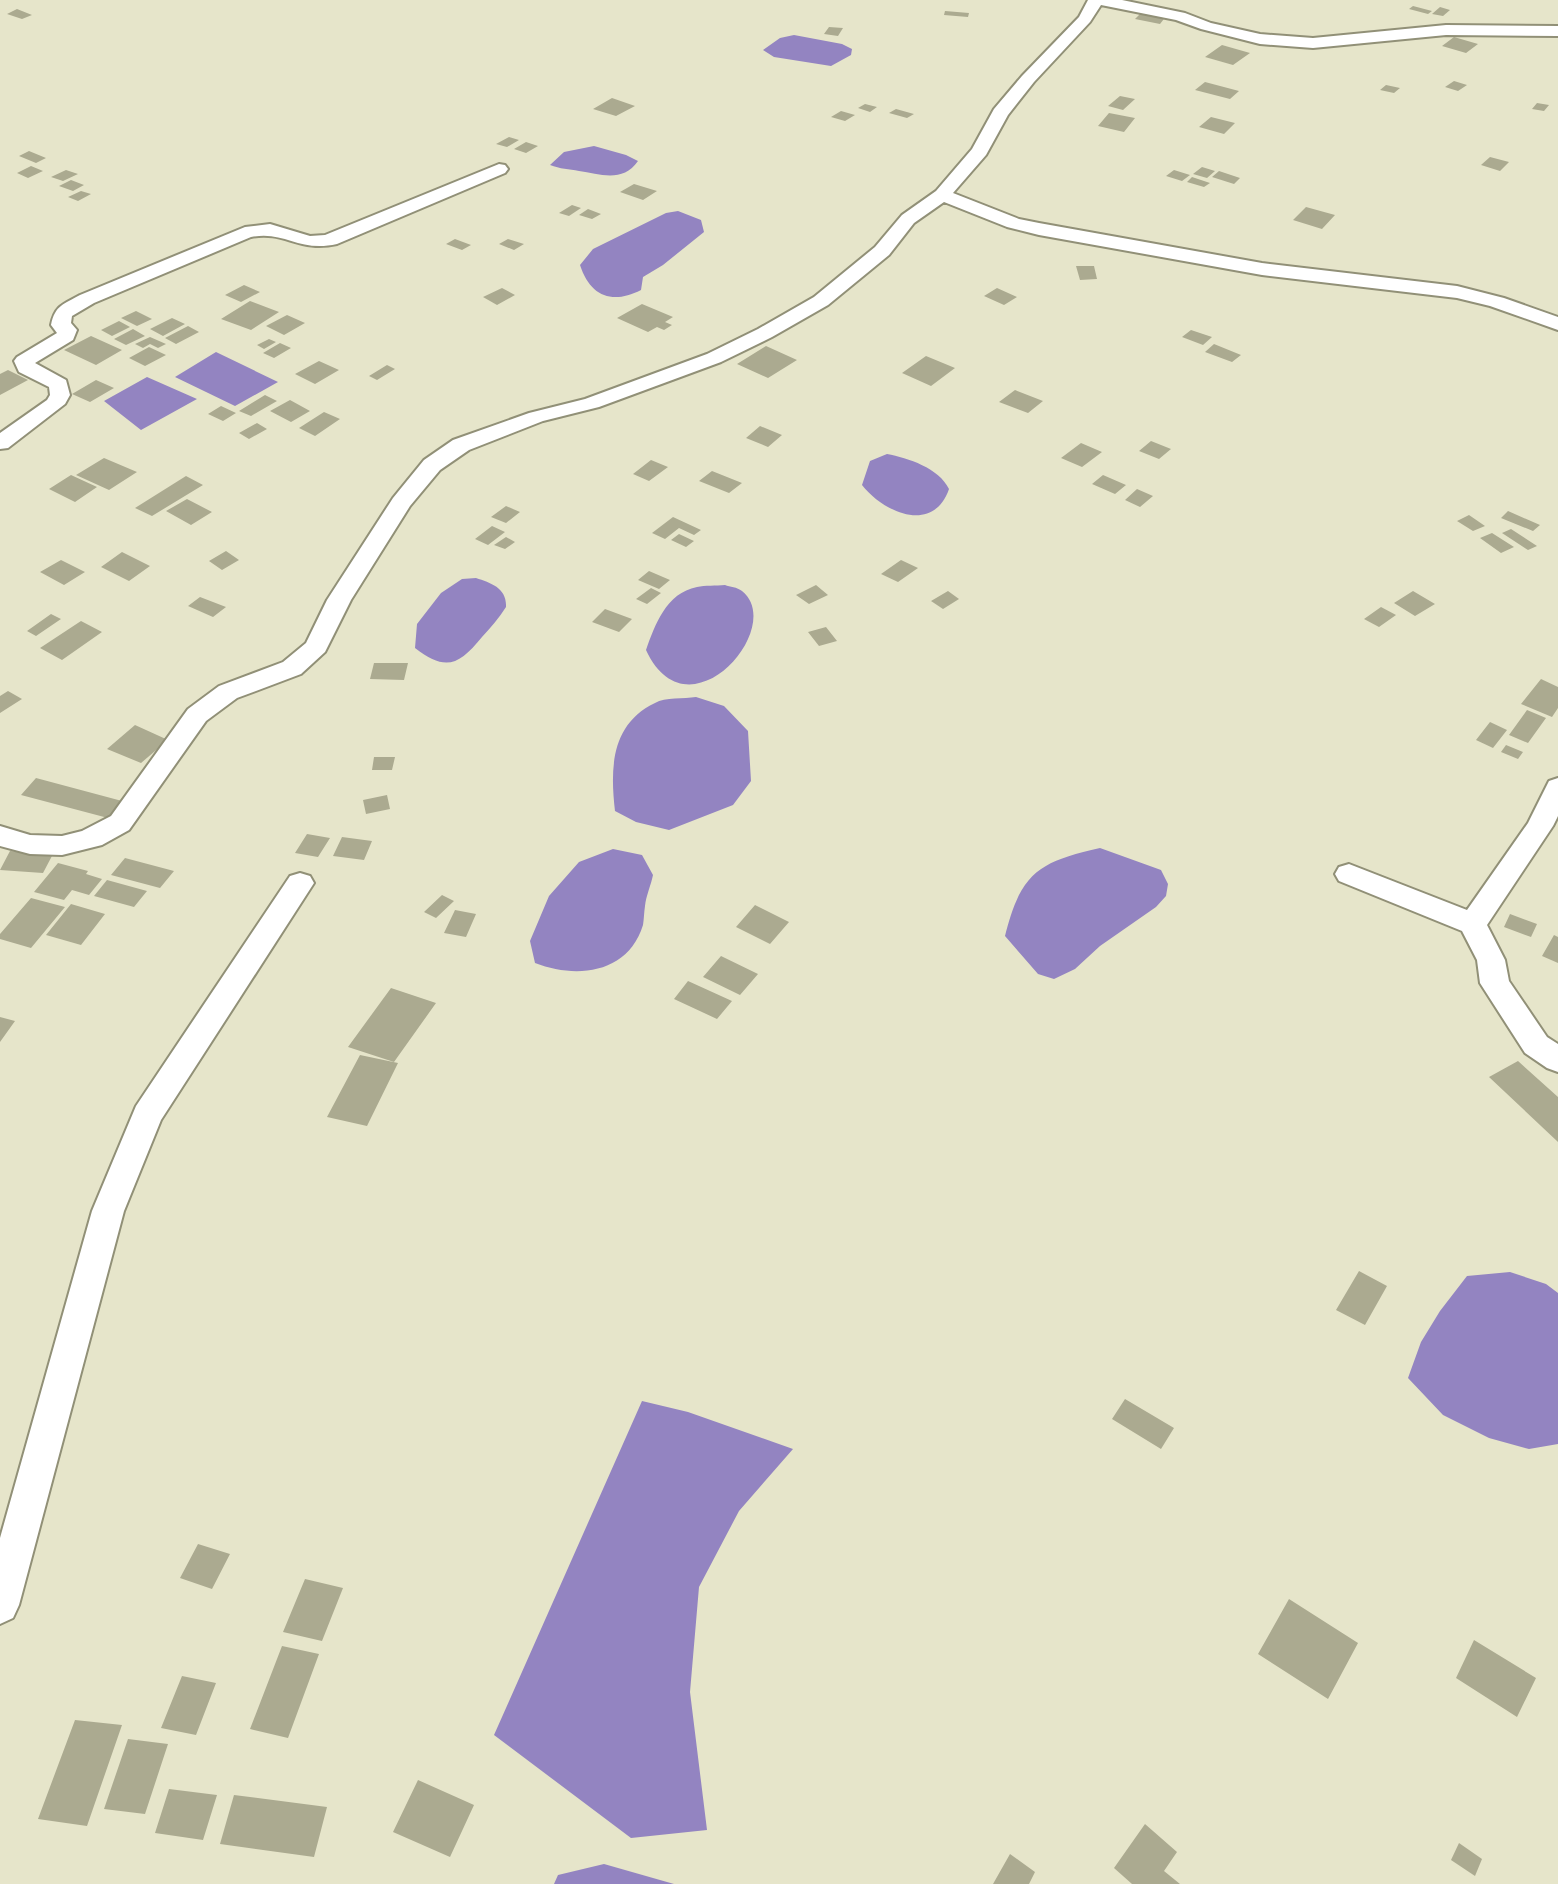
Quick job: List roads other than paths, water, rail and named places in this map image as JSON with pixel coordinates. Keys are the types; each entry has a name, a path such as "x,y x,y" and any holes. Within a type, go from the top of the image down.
{"street":[{"path":"0,835 14,842 43,846 72,845 102,836 120,823 197,715 228,692 292,668 316,647 339,600 401,503 432,465 461,445 536,417 592,404 714,358 765,333 821,301 882,251 908,219 942,195 980,151 1000,112 1085,19 1098,0 1180,16 1206,26 1260,39 1313,43 1446,30 1558,31"},
{"path":"0,442 55,404 60,395 59,384 26,368 24,361 66,336 67,330 61,325 63,313 87,299 245,233 267,230 282,232 311,243 330,240 499,169"},
{"path":"942,195 1013,223 1039,229 1262,269 1457,292 1497,302 1558,324"},
{"path":"1473,924 1540,826 1558,788"},
{"path":"1349,874 1473,924 1491,960 1496,983 1536,1045 1558,1060"},
{"path":"0,1605 108,1211 147,1115 300,883"}]}
